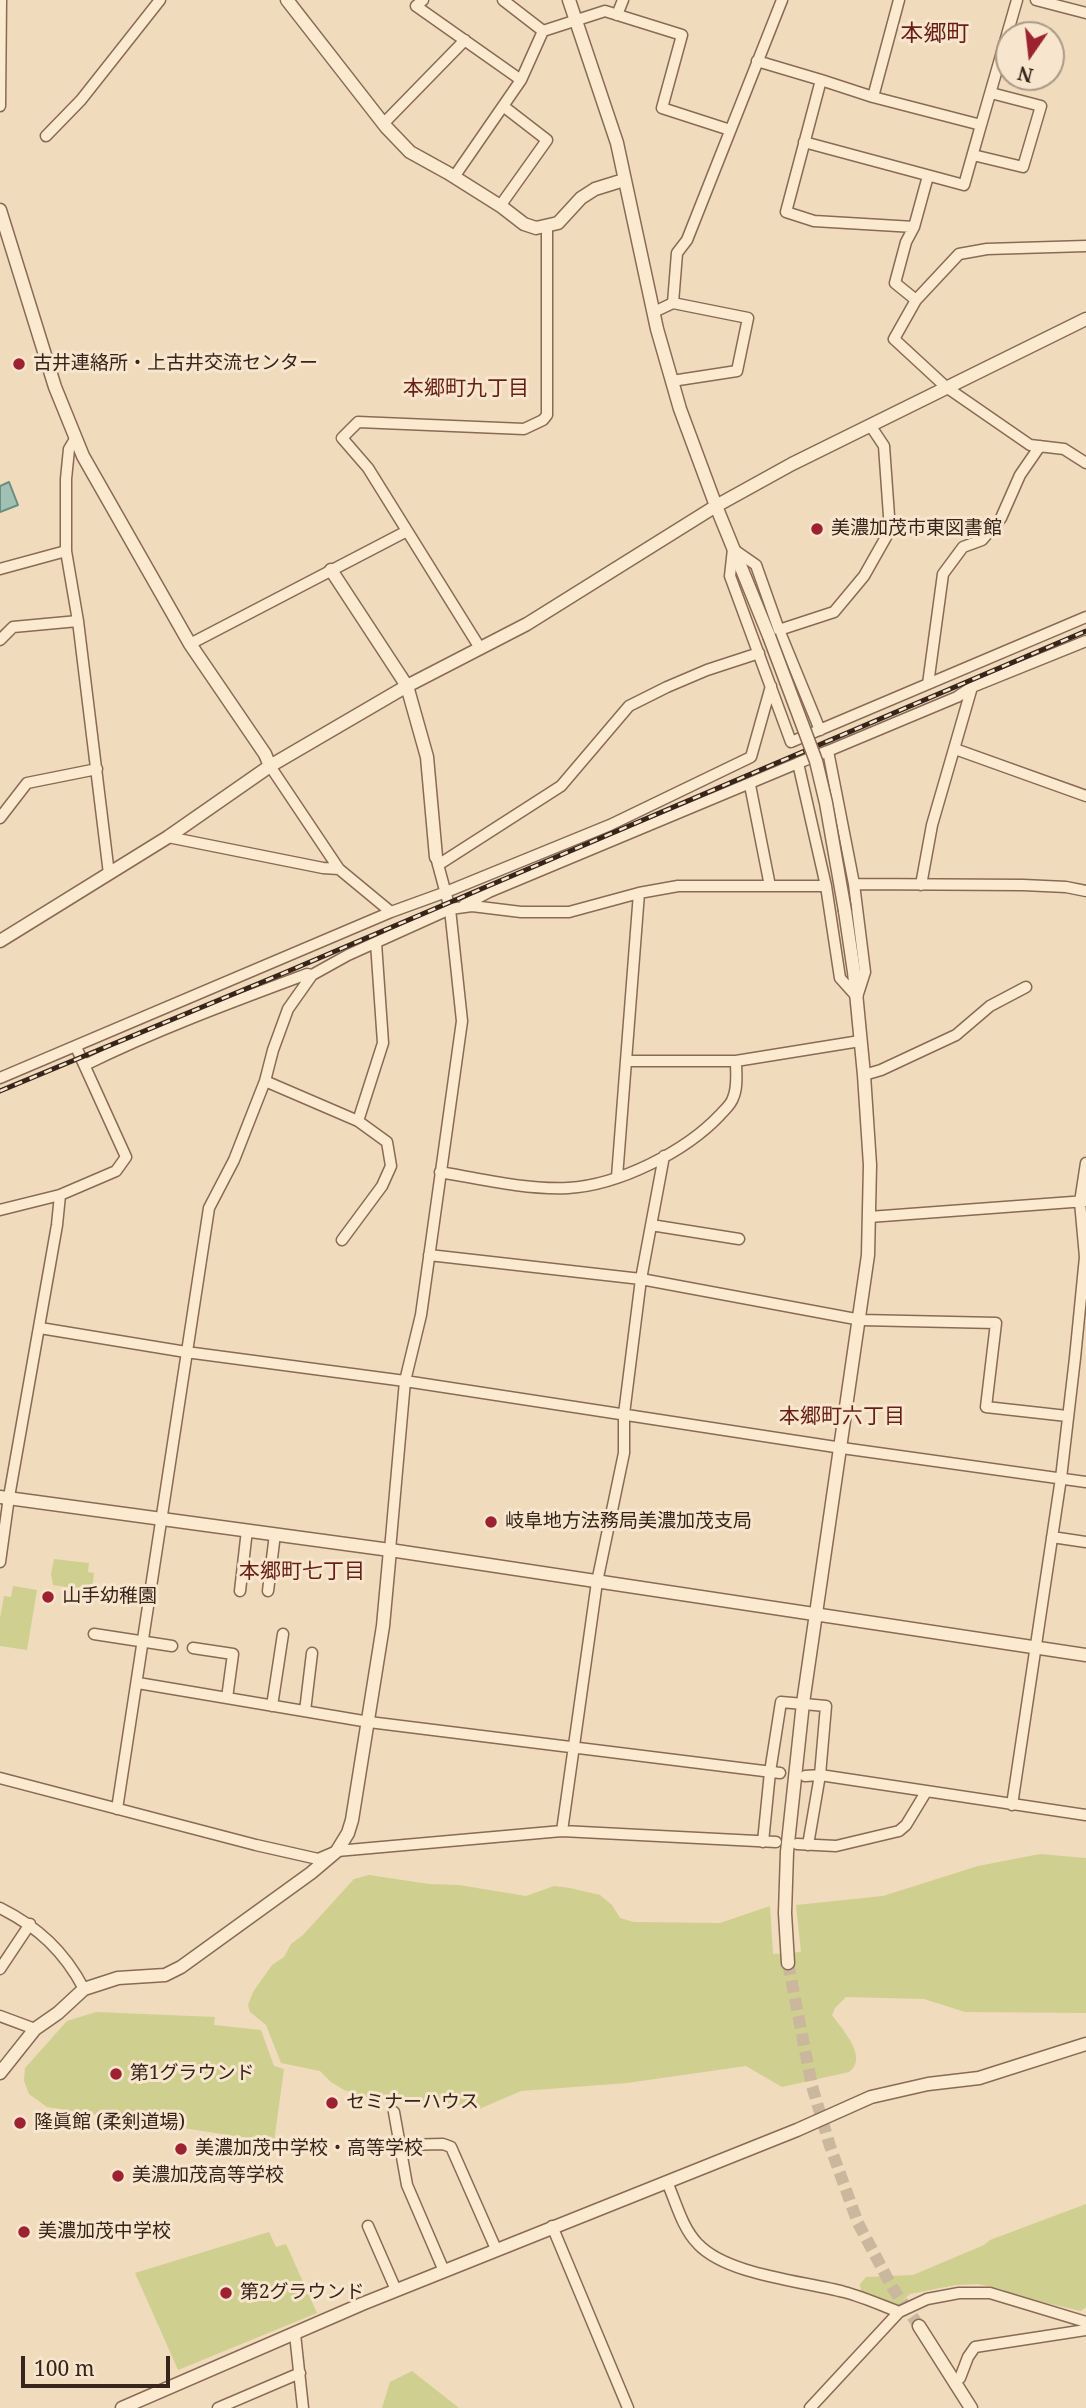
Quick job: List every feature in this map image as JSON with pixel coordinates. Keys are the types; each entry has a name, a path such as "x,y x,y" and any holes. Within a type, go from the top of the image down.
{"street":[{"path":"0,106 1,0"},
{"path":"46,135 81,100 160,0"},
{"path":"287,0 410,152 500,206 524,224 536,228 558,223 581,198 595,189 624,180"},
{"path":"423,0 416,6 521,80"},
{"path":"503,0 543,31"},
{"path":"569,0 617,143 672,381 733,549 820,730"},
{"path":"617,15 623,0"},
{"path":"673,303 677,253 687,240 782,0"},
{"path":"873,97 900,0"},
{"path":"804,142 964,186 1017,0"},
{"path":"1036,0 1086,13"},
{"path":"454,177 521,80 543,31 605,11 682,35 662,108 730,130"},
{"path":"384,123 465,40"},
{"path":"757,61 873,97 981,125"},
{"path":"821,80 786,212 814,221 914,227"},
{"path":"973,155 1023,167 1041,106 991,93"},
{"path":"500,206 547,139 503,106"},
{"path":"916,300 895,283 928,176"},
{"path":"0,210 55,387 75,439 121,527 190,644 340,869 391,912"},
{"path":"480,648 369,468 342,438 358,422 524,429 543,420 547,415 547,227"},
{"path":"1086,246 987,249 959,254 916,300 894,339 946,387 1030,445 1064,449 1086,463"},
{"path":"654,312 673,303 748,318 737,371 672,381"},
{"path":"0,941 167,837 270,766 407,686 527,624 716,506 870,425 1086,319"},
{"path":"774,633 834,612 864,576 890,530 884,446 870,425"},
{"path":"75,439 69,449 66,479 66,551 78,621 109,874"},
{"path":"928,684 943,574 963,547 982,540 1000,518 1020,475 1040,446"},
{"path":"190,644 407,531"},
{"path":"733,549 730,576 791,742 1086,617"},
{"path":"0,569 66,551"},
{"path":"0,2073 35,2029 58,2013 83,1989 118,1978 165,1975 181,1967 312,1873 337,1851 352,1820 383,1626 405,1381 421,1315 462,1021 454,909 437,861 427,757 407,686 331,570"},
{"path":"0,640 13,627 78,621"},
{"path":"774,633 816,761 826,803 857,997 870,1165 868,1255 861,1320 803,1703 787,1852 785,1913 788,1963"},
{"path":"117,1809 209,1208 234,1160 265,1081 272,1050 288,1009 312,975 348,955 522,878 750,785 944,702 972,687 1086,641"},
{"path":"437,861 561,786 629,706 707,670 759,653"},
{"path":"0,1078 391,912 610,825 751,757 771,686"},
{"path":"921,885 932,825 972,687"},
{"path":"955,749 1086,796"},
{"path":"828,751 855,884 865,972 857,997"},
{"path":"798,763 826,886 840,978 857,997"},
{"path":"0,818 27,783 97,769"},
{"path":"750,785 770,886"},
{"path":"167,837 323,868 340,869"},
{"path":"855,884 1023,885 1086,891"},
{"path":"454,909 472,906 521,912 569,912 639,893 678,886 826,886"},
{"path":"618,1177 639,893"},
{"path":"358,1121 383,1043 376,943"},
{"path":"85,1065 224,1006 307,974 312,975"},
{"path":"864,1075 881,1070 956,1035 990,1006 1026,987"},
{"path":"627,1061 736,1061 860,1041"},
{"path":"0,1210 60,1195 116,1171 126,1157 76,1047"},
{"path":"440,1172 547,1188 588,1185 618,1177 688,1144 708,1128 733,1100 736,1089 736,1061"},
{"path":"265,1081 358,1121 387,1142 391,1166 382,1186 342,1240"},
{"path":"562,1831 597,1582 624,1453 624,1414 641,1279 664,1156"},
{"path":"1012,1805 1061,1478 1067,1416 1081,1359 1086,1257 1083,1201 1086,1163"},
{"path":"0,1562 5,1497 40,1328 60,1195"},
{"path":"869,1217 1083,1201"},
{"path":"651,1225 739,1239"},
{"path":"429,1255 641,1279 861,1320 996,1323 986,1407 1067,1416"},
{"path":"40,1328 186,1352 405,1381 842,1448 1086,1482"},
{"path":"5,1497 390,1550 1086,1655"},
{"path":"240,1591 247,1530"},
{"path":"268,1591 275,1534"},
{"path":"1052,1537 1086,1542"},
{"path":"94,1634 172,1646"},
{"path":"272,1706 284,1634"},
{"path":"193,1648 233,1654 227,1698"},
{"path":"305,1711 312,1653"},
{"path":"138,1683 369,1722 775,1773"},
{"path":"763,1842 775,1773 781,1702 826,1706 820,1775 802,1845 835,1846 899,1831 906,1825 926,1792"},
{"path":"805,1776 820,1775 1086,1815"},
{"path":"0,1778 46,1792 318,1859 337,1851 562,1831 776,1842"},
{"path":"0,1908 30,1924 57,1947 75,1971 83,1989"},
{"path":"0,1969 30,1924"},
{"path":"0,2016 35,2029"},
{"path":"122,2408 136,2405 444,2270 797,2130 872,2097 928,2084 979,2078 1086,2044"},
{"path":"394,2112 407,2185 444,2270"},
{"path":"400,2145 443,2144 451,2147 496,2249"},
{"path":"667,2182 685,2226 697,2244 722,2261 845,2292 899,2312"},
{"path":"368,2226 396,2290"},
{"path":"552,2226 628,2408"},
{"path":"810,2408 899,2312 927,2299 959,2293 990,2293 1086,2322"},
{"path":"919,2326 971,2408"},
{"path":"954,2381 960,2378 975,2347 1086,2330"},
{"path":"295,2334 303,2408"},
{"path":"218,2408 300,2374"}],"green space":[{"path":"54,1559 89,1563 88,1572 94,1573 92,1591 53,1585 51,1574"},
{"path":"13,1586 37,1590 27,1650 0,1646 0,1618 4,1596 11,1597"},
{"path":"1040,1854 1086,1858 1086,2013 965,2012 924,1999 846,1997 832,2015 852,2044 856,2059 854,2066 849,2072 782,2087 746,2066 627,2083 521,2091 477,2110 444,2102 371,2099 344,2090 320,2071 281,2063 266,2025 250,2012 248,2005 253,1992 272,1965 284,1957 291,1944 303,1935 354,1879 369,1875 526,1896 554,1886 570,1888 600,1895 612,1905 620,1918 634,1922 720,1923 770,1906 773,1954 801,1952 796,1905 883,1896 978,1866"},
{"name":"第1グラウンド","path":"96,2012 215,2017 214,2025 261,2030 274,2066 284,2069 274,2142 47,2107 29,2094 24,2081 25,2068 67,2021"},
{"path":"1086,2204 1086,2307 1081,2311 978,2284 956,2285 910,2294 898,2305 861,2291 860,2284 866,2277 913,2275 990,2240"},
{"name":"第2グラウンド","path":"269,2232 276,2247 286,2244 317,2313 178,2370 135,2273"},
{"path":"412,2371 459,2408 382,2408 390,2382"}],"shaded area":[{"path":"9,482 18,505 0,512 0,486"}],"tunnel":[{"path":"788,1963 812,2086 830,2146 858,2223 892,2287 919,2326"}],"railway":[{"path":"0,1091 284,973 1086,631"}],"place":[{"name":"古井連絡所・上古井交流センター","path":"19,364"},
{"name":"美濃加茂市東図書館","path":"817,529"},
{"name":"岐阜地方法務局美濃加茂支局","path":"491,1522"},
{"name":"山手幼稚園","path":"48,1597"},
{"name":"第1グラウンド","path":"116,2074"},
{"name":"セミナーハウス","path":"332,2103"},
{"name":"隆眞館 (柔剣道場)","path":"20,2123"},
{"name":"美濃加茂中学校・高等学校","path":"181,2149"},
{"name":"美濃加茂高等学校","path":"118,2176"},
{"name":"美濃加茂中学校","path":"24,2232"},
{"name":"第2グラウンド","path":"226,2293"}],"district":[{"name":"本郷町","path":"935,34"},
{"name":"本郷町九丁目","path":"466,389"},
{"name":"本郷町六丁目","path":"842,1417"},
{"name":"本郷町七丁目","path":"302,1572"}]}
